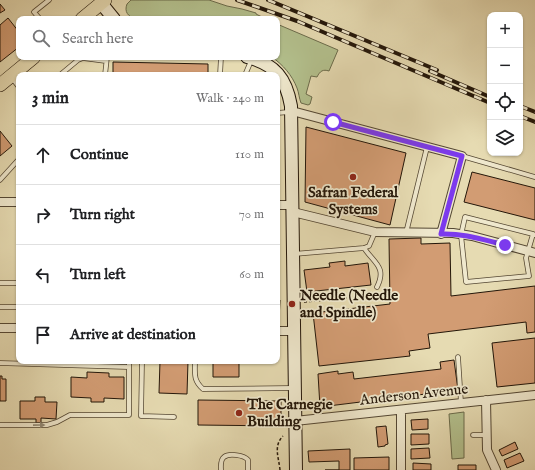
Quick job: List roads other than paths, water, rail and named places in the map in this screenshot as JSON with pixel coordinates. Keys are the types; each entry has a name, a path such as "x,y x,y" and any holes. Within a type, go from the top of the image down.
{"main road":[{"path":"86,16 103,2 112,16"},
{"path":"5,79 30,60"},
{"path":"255,60 268,65 276,72"},
{"path":"280,76 287,89 292,111 296,470"}],"street":[{"path":"292,111 462,156 441,234"},
{"path":"0,202 16,202"},
{"path":"280,206 375,232 453,233 531,252"},
{"path":"0,328 16,328"},
{"path":"280,331 295,331"},
{"name":"Anderson Avenue","path":"295,422 535,395"},
{"path":"486,400 487,450 496,470"},
{"path":"401,410 401,470"}],"lane":[{"path":"37,16 34,12 49,0"},
{"path":"64,72 78,60"},
{"path":"105,72 106,60"},
{"path":"220,72 221,60"},
{"path":"246,72 249,60"},
{"path":"5,79 16,85"},
{"path":"280,113 292,111"},
{"path":"406,233 427,147"},
{"path":"462,156 535,177"},
{"path":"0,180 16,162"},
{"path":"465,217 534,234 531,252 526,258 529,276 466,282 461,235 465,217"},
{"path":"293,254 364,248 369,246 375,232"},
{"path":"364,248 379,268 381,279 377,287"},
{"path":"0,283 16,283"},
{"path":"0,307 16,307"},
{"path":"458,357 461,403"},
{"path":"0,363 16,363"},
{"path":"32,364 129,367"},
{"path":"0,425 47,425 57,422 70,415 129,415 130,364"},
{"path":"142,364 141,416 174,417"},
{"path":"195,364 195,378 197,384 203,389 295,388"},
{"path":"473,435 487,435"},
{"path":"222,470 221,461 224,457 228,456 245,457 248,460 248,470"}],"railway":[{"path":"237,0 297,21 487,102"},
{"path":"268,0 437,70"},
{"path":"430,71 487,96"},
{"path":"523,107 535,112"},
{"path":"523,117 535,122"}],"place":[{"name":"Safran Federal Systems","path":"353,177"},
{"name":"Needle (Needle and Spindle)","path":"292,304"},
{"name":"The Carnegie Building","path":"239,413"}]}
